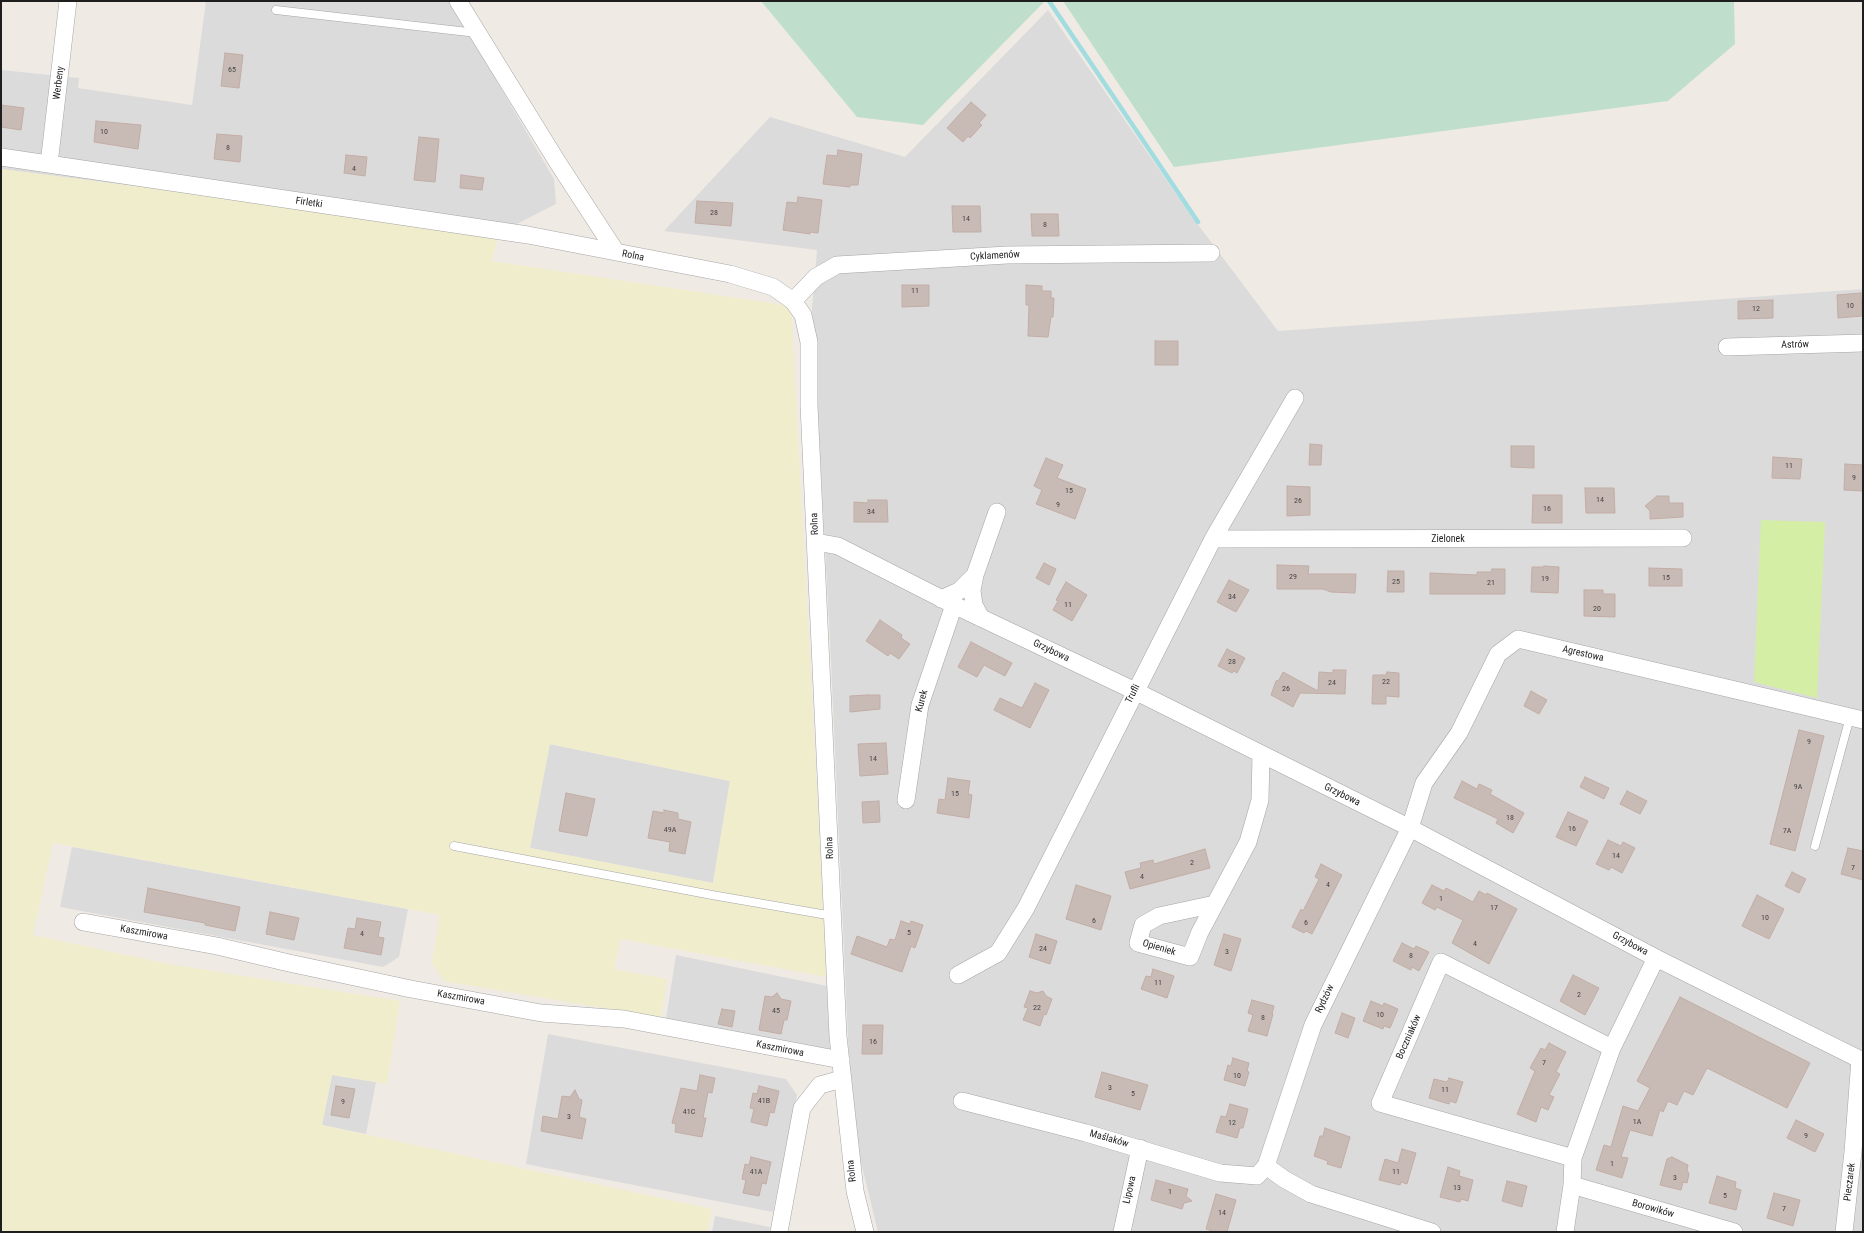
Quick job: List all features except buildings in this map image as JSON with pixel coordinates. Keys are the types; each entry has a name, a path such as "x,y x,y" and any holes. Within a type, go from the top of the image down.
{"street":[{"name":"Werbeny","path":"49,164 68,1"},
{"name":"Rolna","path":"458,1 558,163 616,252 730,274 762,282 773,286 793,301 803,315 810,342 809,405 838,1036 854,1191 865,1232"},
{"name":"Firletki","path":"1,157 528,235 616,252"},
{"name":"Cyklamenów","path":"793,301 816,277 837,265 1008,255 1210,252"},
{"name":"Astrów","path":"1727,347 1863,343"},
{"name":"Trufli","path":"958,975 998,953 1022,914 1134,691 1213,539 1295,398"},
{"path":"981,618 974,605 972,590 975,575 997,512"},
{"name":"Zielonek","path":"1213,539 1683,538"},
{"name":"Grzybowa","path":"816,542 838,546 947,602 1134,691 1410,828 1656,958 1861,1060"},
{"path":"947,602 975,575"},
{"name":"Kurek","path":"906,800 920,705 947,602"},
{"name":"Agrestowa","path":"1410,828 1424,783 1459,733 1498,654 1518,639 1857,718"},
{"path":"1215,904 1248,842 1260,800 1261,755"},
{"name":"Rydzów","path":"1261,1171 1312,1026 1410,828"},
{"name":"Kaszmirowa","path":"83,922 217,946 411,989 541,1013 624,1019 841,1060"},
{"path":"1565,1232 1572,1185 1573,1158 1612,1048 1656,958"},
{"name":"Boczniaków","path":"1573,1158 1380,1103 1442,962 1612,1048"},
{"name":"Pieczarek","path":"1844,1232 1854,1152 1861,1060"},
{"path":"779,1232 802,1108 820,1084 842,1079"},
{"name":"Maślaków","path":"962,1102 1086,1133 1220,1172 1261,1171 1284,1179 1311,1194 1432,1232"},
{"name":"Lipowa","path":"1122,1232 1140,1148"},
{"name":"Borowików","path":"1572,1185 1734,1232"}],"lane":[{"path":"276,10 478,34"},
{"path":"1815,846 1857,718"},
{"path":"454,846 712,895 833,916"}],"shaded area":[{"path":"206,1 450,1 554,179 556,204 499,233 1,169 1,70 79,78 78,88 192,105"},
{"path":"1048,10 1193,218 1278,331 1863,289 1863,1232 878,1232 859,1154 850,1083 830,639 812,308 817,250 664,231 770,117 905,157"},
{"path":"1,169 499,233 492,261 791,306 827,977 621,939 614,969 667,979 661,1018 444,981 432,963 440,915 53,843 33,935 169,964 400,1001 387,1084 332,1075 322,1125 712,1209 707,1232 1,1232","holes":["550,744 730,781 713,883 530,848"]},
{"path":"549,744 730,781 713,883 530,848"},
{"path":"72,847 408,909 399,957 383,967 60,907"},
{"path":"676,955 827,986 830,1051 666,1019"},
{"path":"548,1034 786,1079 797,1095 773,1212 526,1164"},
{"path":"332,1075 376,1082 366,1134 322,1125"},
{"path":"715,1216 770,1227 769,1232 712,1232"}],"green space":[{"path":"761,1 1045,1 923,125 857,117"},
{"path":"1063,1 1734,1 1735,44 1668,101 1174,167"},
{"path":"1761,520 1825,522 1817,698 1754,682"}],"waterway":[{"path":"1049,1 1198,222"}]}
